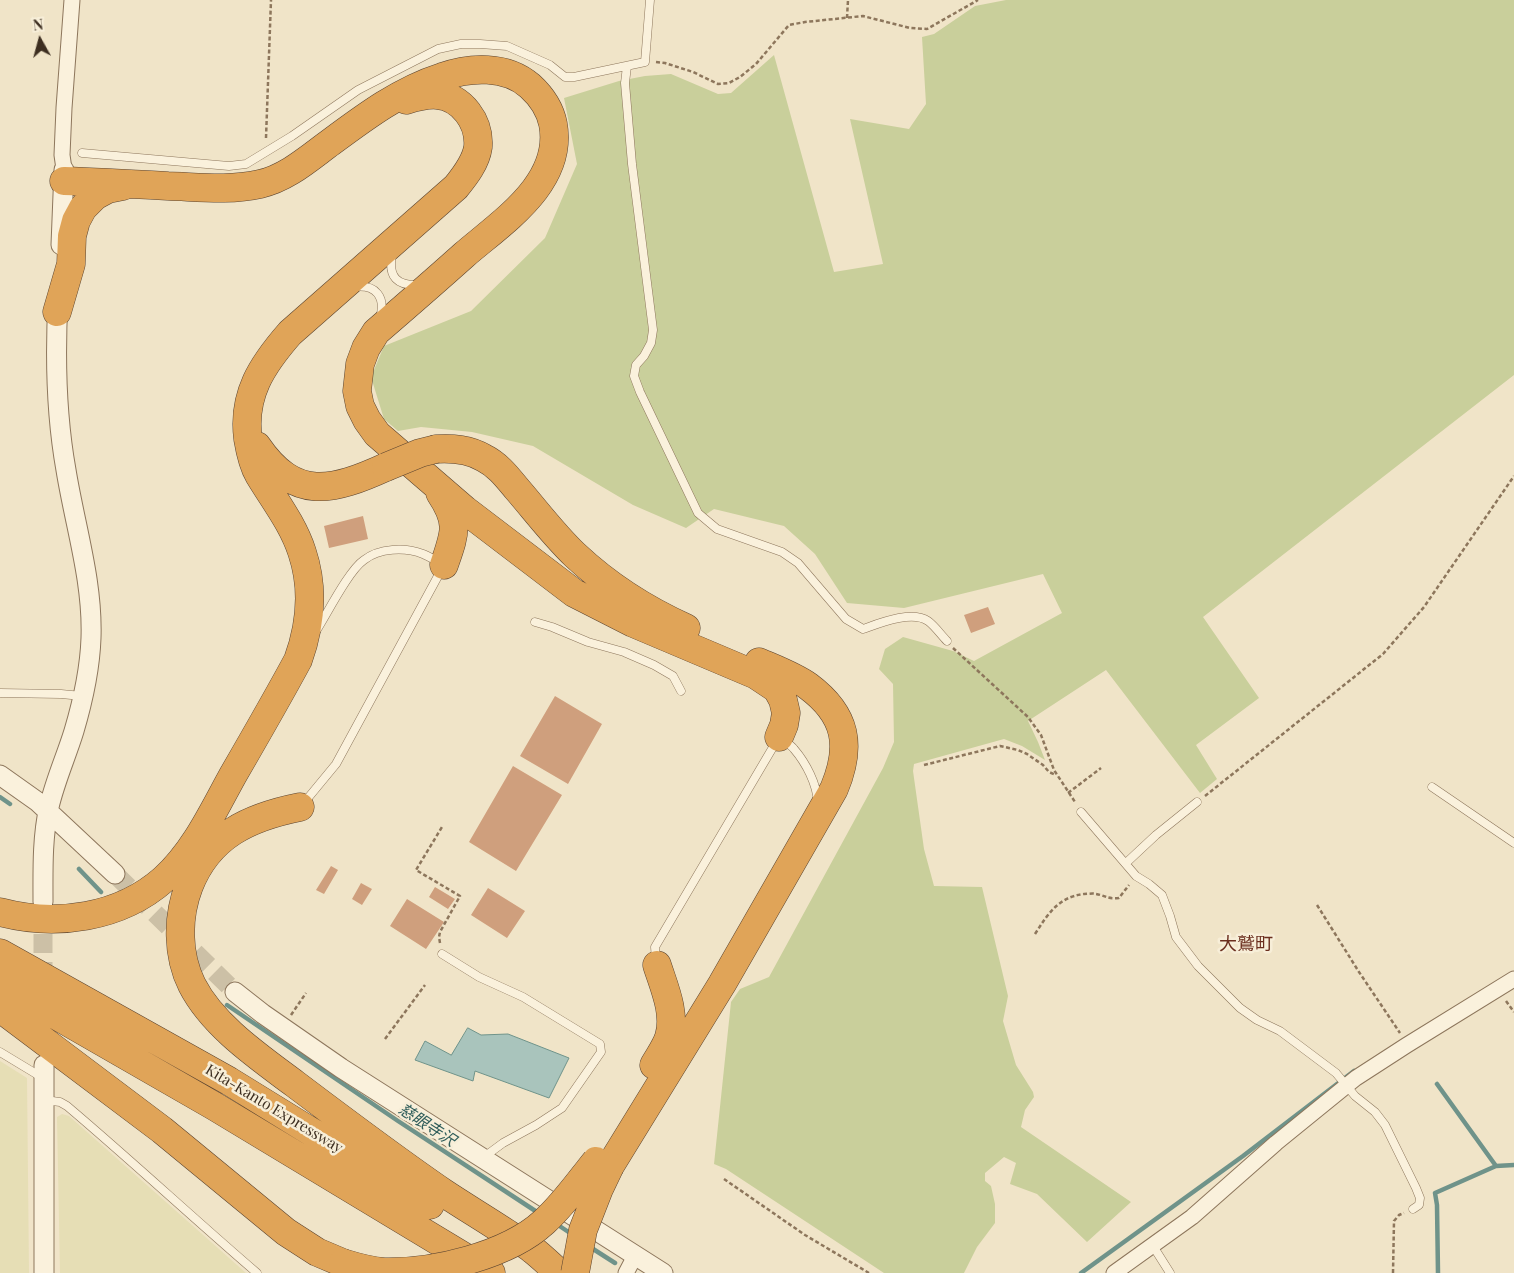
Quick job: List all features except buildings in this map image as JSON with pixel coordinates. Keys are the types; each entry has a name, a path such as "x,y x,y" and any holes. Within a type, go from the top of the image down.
{"highway":[{"path":"64,175 137,184 222,188 261,184 281,177 378,108 421,84 464,71 481,70 498,71 514,76 528,84 547,107 555,134 554,151 543,178 514,212 376,332 366,348 360,364 357,392 360,406 377,434 435,485 574,593 633,623 756,675 777,689 783,700 786,713 779,737"},
{"path":"0,912 51,919 75,918 98,914 122,905 164,879 200,834 298,660 306,638 309,619 310,587 306,565 295,535 258,473 253,460 247,427 248,406 253,389 261,370 273,352 290,333 456,187 474,161 478,148 477,134 473,121 460,103 449,98 437,95 424,95 378,108"},
{"path":"58,312 71,264 72,236 76,221 83,208 95,196 108,189 137,184"},
{"path":"0,1008 162,1130 286,1232 317,1252 343,1263 385,1272 408,1273 461,1264 494,1253 543,1224 603,1164 722,984 834,789 842,771 845,755 840,723 831,708 807,685 678,624 619,590 575,555 501,470 485,458 454,448 436,449 420,453 346,484 326,487 310,486 293,481 279,473 268,462 257,446 248,406"},
{"path":"435,485 450,508 454,523 454,537 444,565"},
{"path":"300,807 261,817 235,829 215,845 198,867 186,892 180,928 182,955 192,986 201,1000 224,1026 279,1072 386,1153 447,1195 532,1249 559,1273"},
{"name":"Kita-Kanto Expressway","path":"0,953 229,1081 544,1273"},
{"path":"575,1273 583,1230 599,1189 603,1164 669,1036 671,1019 669,1003 657,965"},
{"name":"Kita-Kanto Expressway","path":"0,984 214,1106 491,1273"}],"street":[{"path":"43,902 48,810 74,730 88,668 91,640 90,596 63,451 57,382 64,175 62,155 72,0"},
{"path":"0,775 25,791 48,810 115,874"},
{"path":"1114,1273 1192,1217 1276,1143 1347,1086 1407,1044 1514,980"},
{"path":"234,992 341,1068 663,1273"},
{"path":"44,1071 44,1273"},
{"path":"626,1273 636,1256"}],"lane":[{"path":"82,153 229,166 246,164 292,136 358,90 438,49 461,44 507,46 550,65 565,78 574,78 645,62 650,0"},
{"path":"626,66 625,83 632,164 653,330 651,343 644,356 636,365 634,376 698,513 717,529 782,552 793,559 846,619 863,629 892,620 916,616 928,621 946,641"},
{"path":"399,238 390,264 392,274 399,282 407,285 434,282"},
{"path":"340,290 362,286 378,293 382,302 382,312 376,332"},
{"path":"298,660 354,570 363,560 389,550 407,550 423,554 444,565 336,764 300,807"},
{"path":"535,622 588,642 624,652 654,665 672,676 681,691"},
{"path":"0,693 82,696"},
{"path":"657,965 656,948 779,737 793,748 813,783 818,800 818,817"},
{"path":"1432,786 1514,843"},
{"path":"1126,863 1156,835 1198,802"},
{"path":"1081,812 1136,876 1162,895 1176,937 1198,966 1240,1008 1313,1055 1336,1073 1355,1096 1375,1112 1385,1125 1420,1198 1419,1205 1412,1209"},
{"path":"442,954 479,977 523,997 600,1044 601,1052 562,1108 536,1125 503,1142 483,1159"},
{"path":"0,1052 44,1071"},
{"path":"44,1100 60,1102 67,1106 129,1158 257,1273"},
{"path":"1153,1246 1170,1273"}],"path":[{"path":"265,152 271,0"},
{"path":"847,18 848,0"},
{"path":"645,62 665,63 693,72 718,84 729,83 740,78 756,64 789,25 863,16 910,28 927,29 978,0"},
{"path":"1198,802 1383,654 1424,606 1514,476"},
{"path":"946,641 1028,717 1041,735 1054,770 1081,812"},
{"path":"924,765 1000,746 1027,754 1043,765 1049,772 1058,776"},
{"path":"1068,793 1101,768"},
{"path":"442,827 416,870 460,896 440,932 442,954"},
{"path":"1035,934 1063,899 1095,894 1108,899 1119,898 1136,876"},
{"path":"1317,905 1407,1044"},
{"path":"386,1039 425,985"},
{"path":"290,1016 306,993"},
{"path":"724,1179 805,1235 869,1273"},
{"path":"1393,1273 1394,1221 1399,1215 1412,1209"}],"shaded area":[{"path":"0,1061 27,1078 29,1273 0,1273"},
{"path":"62,1114 69,1116 246,1273 60,1273 57,1117"}],"green space":[{"path":"1006,0 1514,0 1514,375 1203,617 1259,698 1196,745 1217,779 1200,793 1106,670 1028,721 1045,760 1022,746 1004,739 914,764 913,771 924,849 934,886 982,887 1008,996 1003,1021 1016,1065 1033,1092 1034,1097 1025,1110 1021,1127 1131,1202 1087,1242 1037,1194 1010,1184 1016,1163 1004,1157 985,1173 985,1181 991,1186 995,1204 995,1223 977,1247 964,1273 884,1273 726,1169 714,1164 731,1002 740,989 769,977 883,768 894,742 893,684 879,669 885,649 903,637 953,651 974,661 1062,613 1043,574 904,608 847,603 815,554 784,526 714,509 686,528 633,505 533,446 472,432 421,427 398,431 384,419 371,377 384,346 471,311 545,238 577,164 564,98 619,81 671,74 718,94 731,93 774,55 834,272 883,264 850,119 909,129 926,104 922,37 934,34 975,6"}],"water":[{"path":"468,1028 481,1035 508,1034 569,1058 549,1098 475,1071 473,1081 415,1060 425,1041 451,1055"}],"waterway":[{"name":"慈眼寺沢","path":"0,797 10,804"},
{"name":"慈眼寺沢","path":"79,869 101,892"},
{"name":"慈眼寺沢","path":"227,1005 398,1121 540,1214"},
{"path":"1081,1273 1243,1156 1354,1071"},
{"path":"1437,1084 1496,1166 1514,1165"},
{"path":"1438,1273 1437,1205 1435,1193 1496,1166"},
{"name":"慈眼寺沢","path":"555,1223 573,1235"},
{"name":"慈眼寺沢","path":"590,1247 615,1263"}],"tunnel":[{"path":"115,874 235,992"},
{"path":"43,906 43,986"}],"district":[{"name":"大鷲町","path":"1246,944"}]}
